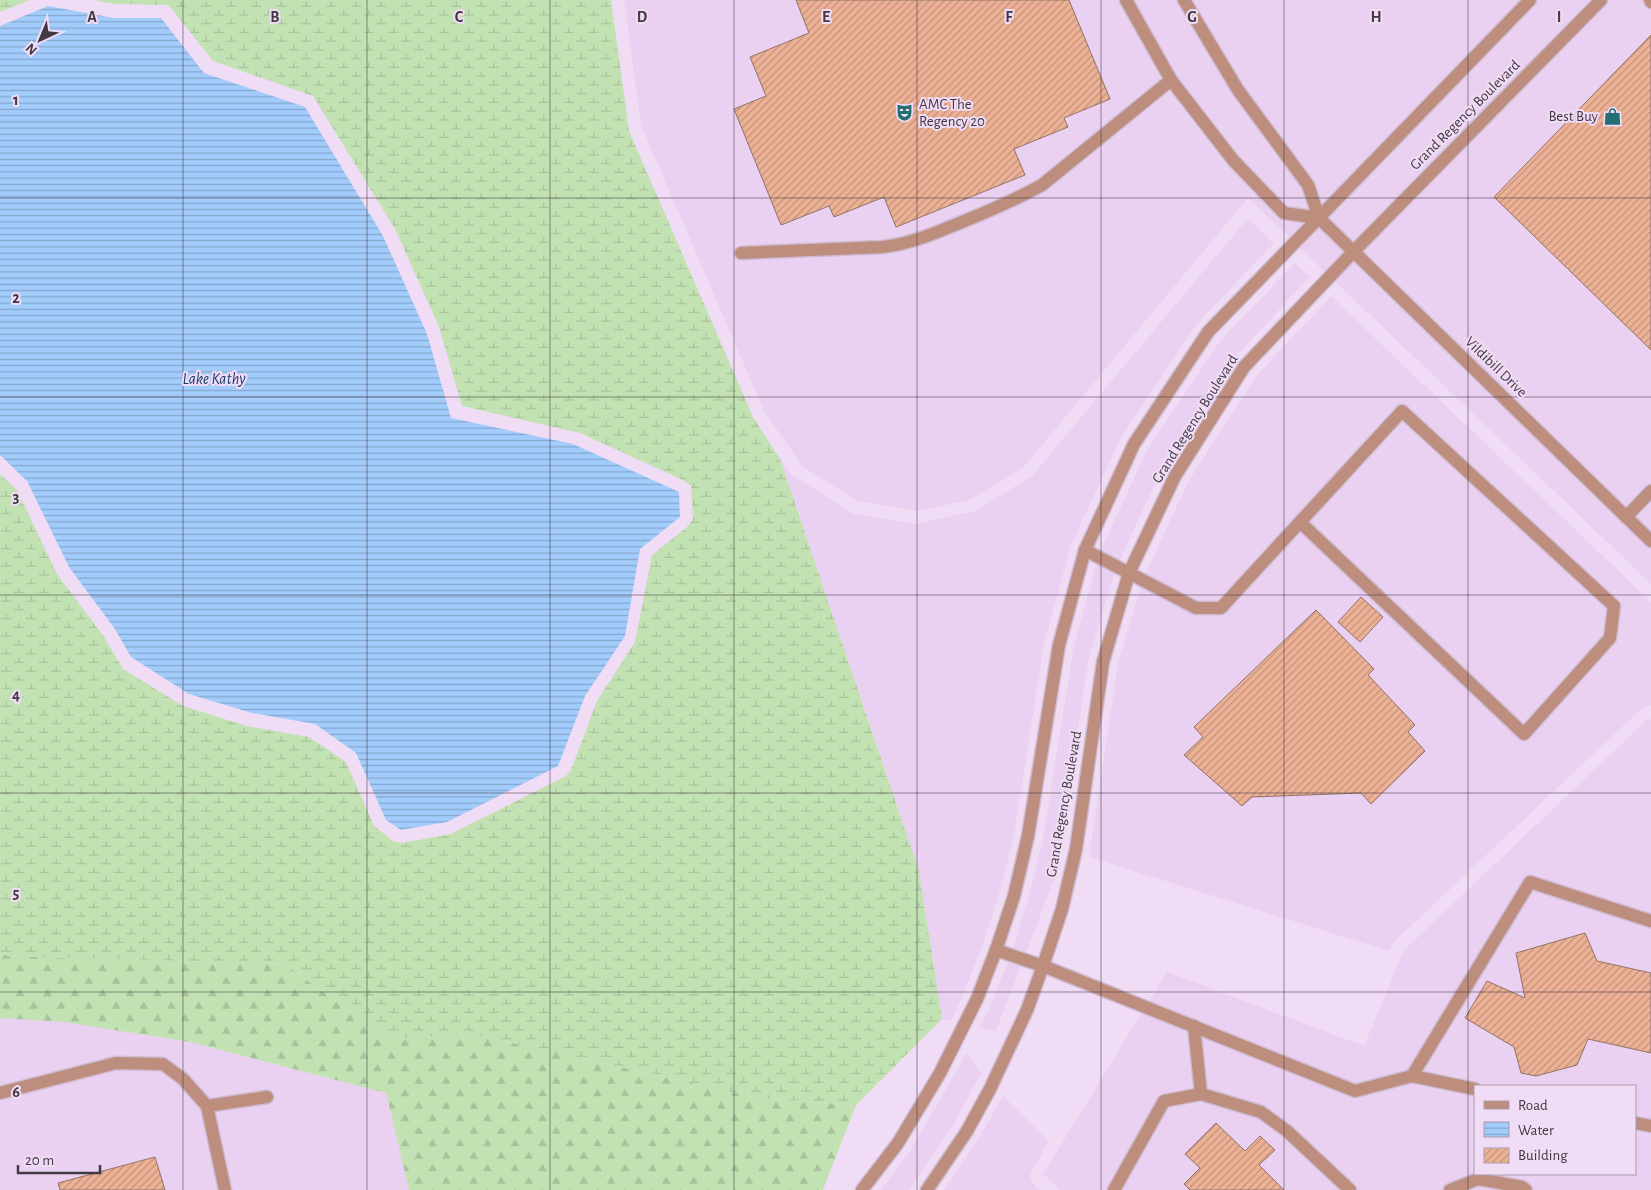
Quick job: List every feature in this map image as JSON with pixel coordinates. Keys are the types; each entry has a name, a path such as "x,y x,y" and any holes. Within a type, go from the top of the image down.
{"street":[{"path":"1126,0 1171,80 1233,160 1284,213 1318,218 1308,185 1238,90 1184,0"},
{"name":"Grand Regency Boulevard","path":"862,1190 898,1143 940,1073 977,1000 996,950 1014,896 1028,836 1059,645 1085,550 1134,444 1208,332 1530,0"},
{"name":"Grand Regency Boulevard","path":"927,1190 967,1131 990,1089 1027,1010 1043,966 1062,909 1076,849 1103,662 1129,573 1175,476 1244,367 1354,251 1602,0"},
{"path":"741,253 901,245 980,215 1042,185 1171,80"},
{"name":"Vildibill Drive","path":"1318,218 1651,541"},
{"path":"1085,550 1196,608 1221,608 1300,522 1402,411 1614,606 1610,638 1524,734 1300,522"},
{"path":"1626,517 1651,491"},
{"path":"1412,1076 1530,882 1651,920"},
{"path":"996,950 1043,966 1355,1091 1412,1076 1474,1089"},
{"path":"1194,1026 1200,1094"},
{"path":"0,1093 116,1062 163,1064 183,1078 207,1106 225,1190"},
{"path":"1114,1190 1164,1101 1200,1094 1261,1112 1287,1131 1350,1190"},
{"path":"207,1106 266,1097"},
{"path":"1636,1122 1651,1126"},
{"path":"1450,1190 1478,1179 1526,1190"}],"shaded area":[{"path":"624,0 1651,0 1651,584 1248,198 1023,468 969,500 919,511 858,501 803,467 764,411 641,125"},
{"path":"1248,218 1274,243 1196,325 1122,436 1071,545 1044,644 1014,835 999,894 963,995 951,1021 942,1019 919,871 780,459 792,475 854,514 916,524 975,511 1032,476"},
{"path":"1295,263 1310,277 1232,360 1162,469 1116,568 1088,661 1061,848 1054,880 996,1031 980,1027 991,1005 1011,954 1028,900 1043,838 1074,646 1099,554 1147,450 1220,341"},
{"path":"1331,296 1651,602 1651,705 1641,709 1395,941 1389,951 1089,857 1118,663 1144,577 1188,482 1256,376"},
{"path":"1649,718 1651,720 1651,1190 1060,1190 1043,1174 1167,972 1364,1046 1404,950"},
{"path":"0,1018 64,1022 190,1042 386,1093 409,1190 0,1190"},
{"path":"967,1053 981,1073 954,1124 909,1190 881,1190 910,1151"},
{"path":"1003,1096 1049,1141 1030,1177 1033,1184 1040,1190 944,1190 979,1138"}],"green space":[{"path":"0,0 30,0 0,12"},
{"path":"91,0 611,0 629,131 753,417 780,459 919,871 942,1019 856,1105 759,1098 472,1034 388,1039 285,964 8,956 0,952 0,474 17,490 57,574 104,637 123,669 183,706 247,726 309,737 346,762 374,826 393,841 402,843 451,834 566,776 571,770 597,701 635,642 652,555 687,527 693,519 691,486 685,481 580,433 462,406 439,327 395,229 313,96 213,61 167,5 116,4"},
{"path":"0,952 8,956 285,964 388,1039 472,1034 759,1098 856,1105 823,1190 409,1190 386,1093 190,1042 64,1022 0,1018"}],"water":[{"name":"Lake Kathy","path":"48,6 114,18 161,18 204,73 305,107 383,236 427,334 451,418 573,444 679,492 680,517 640,549 625,636 585,696 558,766 447,822 401,830 386,820 356,753 315,724 252,713 189,694 131,657 115,629 69,567 27,481 0,455 0,26"}],"building":[{"name":"AMC The Regency 20","path":"796,0 1069,0 1110,99 1064,118 1068,127 1014,149 1025,175 896,227 884,197 834,217 829,206 781,225 734,109 766,96 750,57 809,33"},
{"name":"Best Buy","path":"1651,35 1651,350 1494,197"},
{"path":"1361,597 1383,617 1360,642 1338,622"},
{"path":"1316,610 1374,669 1368,675 1415,725 1408,732 1425,751 1371,804 1361,793 1252,797 1242,806 1184,755 1203,737 1194,727"},
{"path":"1585,933 1597,961 1651,973 1651,1053 1588,1039 1577,1065 1536,1076 1521,1073 1514,1047 1465,1018 1487,981 1525,998 1516,953"},
{"path":"1216,1123 1245,1151 1260,1136 1275,1150 1259,1165 1284,1190 1190,1190 1184,1184 1200,1168 1185,1154"},
{"path":"155,1157 165,1190 60,1190 58,1183"}],"place":[{"name":"AMC The Regency 20","path":"905,113"},
{"name":"Best Buy","path":"1612,116"}]}
